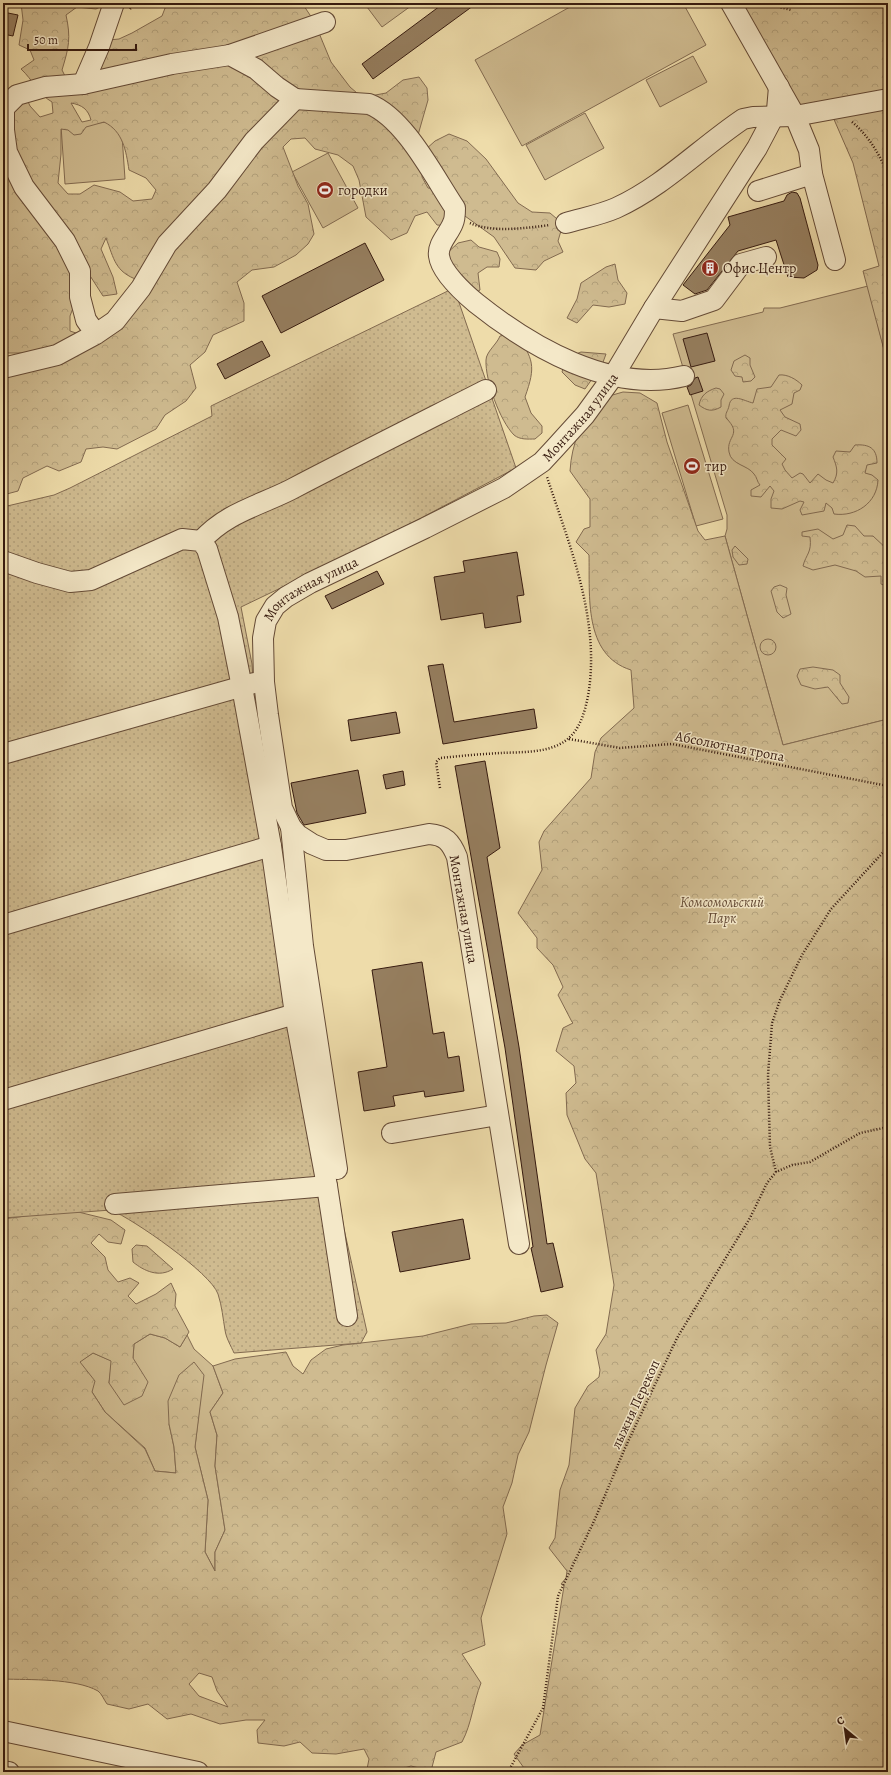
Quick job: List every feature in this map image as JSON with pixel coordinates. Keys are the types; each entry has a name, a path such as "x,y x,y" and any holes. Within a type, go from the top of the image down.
{"street":[{"path":"83,84 99,47 114,3"},
{"path":"731,3 795,116 809,150 812,174 835,260"},
{"path":"96,334 86,320 80,297 80,271 66,241 24,187 7,152 4,130 4,108 17,95 45,87 83,84 172,64 230,55 326,22"},
{"path":"230,55 256,69 277,87 295,99 369,104 380,108 407,135 455,208 453,222 438,255 441,262 454,282 468,296 499,321 540,347 575,363 614,376 657,380 684,376"},
{"name":"Монтажная улица","path":"519,1244 457,857 448,841 440,835 429,834 346,850 326,850 312,844 298,835 291,827 282,808 268,715 264,682 263,638 266,622 275,606 286,597 310,583 504,488 542,462 585,415 614,376 654,308 746,165 774,116 777,110 779,87"},
{"path":"3,368 57,355 96,334 115,321 141,288 168,244 217,190 254,141 295,99"},
{"path":"566,223 615,208 636,197 665,179 744,119 754,117 795,116 829,108 888,99"},
{"path":"758,191 812,174"},
{"path":"654,308 682,311 714,300 740,264 766,257"},
{"path":"201,541 212,529 228,517 279,495 486,390"},
{"path":"3,561 37,573 70,582 90,580 182,539 201,541 207,548 228,617 271,846 295,1014 327,1186 347,1316"},
{"path":"3,754 264,682"},
{"path":"291,827 303,946 351,1256"},
{"path":"3,926 271,846"},
{"path":"3,1100 295,1014"},
{"path":"392,1133 498,1115"},
{"path":"114,1204 327,1186"},
{"path":"3,1731 198,1772"},
{"path":"3,1771 9,1772"}],"path":[{"path":"773,3 778,8 791,10"},
{"path":"829,108 854,123 866,136 879,152 888,174"},
{"path":"455,208 469,223 486,227 527,228 566,223"},
{"path":"440,788 436,762 440,758 535,750 557,746 568,739 579,728 586,705 591,680 589,624 565,527 542,462"},
{"name":"Абсолютная тропа","path":"568,739 620,748 672,744 888,786"},
{"path":"888,847 831,909 802,955 780,1000 772,1023 768,1075 770,1147 776,1172 792,1166 810,1162 860,1133 888,1127"},
{"name":"лыжня Перекоп","path":"508,1772 543,1708 558,1596 595,1519 625,1448 677,1338 750,1218 767,1183 776,1172"}],"green space":[{"path":"21,3 108,3 96,9 77,7 66,15 68,42 62,70 69,84 87,89 98,41 119,39 132,33 162,16 167,3 302,3 314,21 331,62 350,87 357,93 365,97 386,93 403,80 419,77 427,88 428,100 416,142 423,165 422,177 428,188 443,189 425,150 435,141 449,134 467,141 486,159 518,203 532,212 550,213 563,224 558,241 563,252 544,261 536,270 515,268 494,237 458,211 452,226 437,225 427,212 415,216 407,233 391,240 366,217 359,180 353,166 338,155 315,149 305,138 291,139 283,147 298,186 308,204 314,234 308,244 296,255 274,267 252,270 237,282 244,303 244,321 213,335 205,352 190,365 196,388 186,401 165,415 156,429 117,449 103,447 86,449 81,462 59,471 47,466 23,478 18,491 3,495 3,375 25,362 22,353 3,353 3,110 26,97 30,106 40,117 53,113 52,102 39,91 21,69 34,60 30,50 19,45 23,20","holes":["71,103 84,108 91,120 82,122","104,122 116,131 125,149 129,170 146,178 156,190 152,199 133,201 120,192 94,185 80,194 68,194 58,183 61,154 61,129 68,130 74,135 81,134 86,127","106,238 116,264 124,273 138,280 85,342 79,334 70,331 70,316 87,271 103,296 117,294 113,277 101,249"]},
{"path":"364,3 415,3 382,27"},
{"path":"577,3 683,3 706,45 522,146 475,60"},
{"path":"731,3 888,3 888,365 863,271 879,266 853,163 829,108 795,116"},
{"path":"693,56 707,82 660,107 646,80"},
{"path":"585,113 604,148 545,180 526,145"},
{"path":"121,121 125,179 65,184 61,126"},
{"name":"городки","path":"328,153 358,208 323,228 292,172"},
{"path":"471,240 479,247 497,252 500,259 499,267 487,267 478,273 480,290 472,295 446,254 458,243"},
{"path":"615,264 618,280 627,293 625,304 609,307 593,305 577,323 567,318 577,299 581,283 606,267"},
{"path":"868,286 888,365 888,719 783,745 725,536 727,529 727,515 673,334 763,312 764,308 780,308"},
{"path":"454,288 516,468 364,548 241,607 252,664 254,698 281,849 344,1229 367,1332 361,1343 234,1353 227,1339 218,1294 212,1285 187,1261 153,1235 122,1215 111,1210 3,1218 3,507 54,495 70,488 212,416 211,406"},
{"path":"515,333 526,350 531,363 531,378 525,397 531,413 542,426 542,433 535,439 519,438 509,429 494,400 486,368 486,357 500,336"},
{"path":"581,352 606,354 602,365 585,389 575,385 562,372 566,358"},
{"path":"745,355 750,358 750,365 755,377 751,381 743,382 742,377 735,376 731,370 734,361"},
{"path":"779,375 791,377 802,385 800,390 794,393 792,404 780,410 785,417 800,424 801,430 796,436 781,430 772,439 772,445 786,459 782,464 785,470 792,478 800,473 803,474 810,483 818,474 833,483 837,473 833,457 836,451 850,452 855,445 868,446 874,450 877,463 867,465 865,473 872,475 878,480 874,495 864,507 850,513 834,514 832,508 826,503 824,511 802,515 800,510 804,502 800,501 782,509 771,508 771,499 774,491 770,486 761,497 751,496 751,490 760,485 755,475 751,471 733,460 730,456 729,447 734,432 731,424 726,418 726,415 732,399 738,398 753,403 757,389 771,387"},
{"path":"716,388 720,389 724,394 721,400 721,407 715,410 710,410 699,405 705,394"},
{"name":"Комсомольский Парк","path":"623,392 640,393 657,403 667,442 698,531 705,540 725,536 783,745 888,719 888,1772 530,1772 524,1768 514,1754 522,1745 540,1735 564,1586 561,1584 566,1578 567,1571 549,1548 555,1538 560,1490 569,1465 575,1408 588,1386 599,1377 600,1370 596,1350 606,1334 614,1285 596,1173 585,1159 567,1115 566,1093 576,1083 574,1066 556,1051 563,1028 573,1023 558,995 563,987 553,965 537,948 537,938 518,913 542,870 539,842 544,831 591,778 595,752 601,738 634,708 631,670 615,662 604,651 597,638 592,622 589,588 589,555 576,542 584,529 590,527 590,499 570,471 575,442 581,426 595,400"},
{"name":"тир","path":"688,405 723,519 696,526 662,413"},
{"path":"847,525 855,526 864,536 873,536 888,550 888,587 881,584 881,576 865,577 856,571 835,565 813,570 803,566 809,550 810,537 802,536 802,532 818,529 833,539 843,535"},
{"path":"735,546 748,559 747,564 739,565 733,557 732,550"},
{"path":"780,585 787,588 786,595 791,614 783,618 777,612 771,591 774,587"},
{"path":"765,639 771,639 776,644 774,653 771,655 765,655 760,650 760,644"},
{"path":"813,667 833,670 840,675 840,683 849,697 848,703 842,704 828,687 815,689 801,685 797,676 800,669"},
{"path":"70,1210 111,1220 125,1230 121,1244 108,1242 99,1234 91,1243 105,1257 108,1270 118,1282 130,1278 139,1283 128,1296 136,1304 156,1294 171,1283 176,1294 175,1306 189,1332 180,1347 165,1338 150,1334 134,1344 133,1358 148,1382 142,1396 124,1405 109,1383 111,1361 93,1353 80,1362 95,1381 92,1392 105,1412 145,1449 155,1471 176,1473 174,1447 169,1424 168,1401 179,1375 194,1362 204,1375 195,1447 208,1500 205,1552 215,1571 215,1552 225,1530 215,1466 217,1435 210,1412 223,1393 213,1366 235,1359 286,1352 293,1366 303,1374 311,1360 326,1349 343,1345 423,1336 471,1324 506,1323 534,1316 547,1315 558,1323 529,1432 518,1455 512,1483 503,1507 507,1534 481,1618 485,1645 462,1654 481,1683 468,1728 462,1742 436,1752 431,1771 411,1766 390,1772 367,1769 369,1759 364,1749 336,1754 312,1753 300,1742 284,1746 258,1743 257,1730 265,1720 246,1720 220,1724 191,1714 167,1719 148,1704 129,1709 107,1704 98,1691 77,1684 52,1680 3,1679 3,1219","holes":["199,1673 212,1677 217,1691 228,1707 199,1696 189,1684"]},
{"path":"136,1245 147,1246 173,1269 168,1272 157,1273 147,1271 137,1265 133,1262 132,1249"},
{"path":"150,1334 165,1338 180,1347 187,1335 194,1349 213,1366 223,1393 210,1412 217,1435 215,1466 225,1530 215,1552 215,1571 205,1552 208,1500 195,1447 203,1375 169,1424 174,1447 176,1473 155,1471 145,1448 105,1412 92,1392 79,1362 93,1353 112,1361 109,1383 133,1358 134,1344"}],"building":[{"path":"444,3 477,3 373,79 362,64"},
{"path":"3,12 18,15 13,36 3,34"},
{"path":"792,192 797,193 800,198 818,265 817,270 804,278 788,277 776,240 738,251 707,290 695,294 683,285 730,225 728,217 784,201 787,195"},
{"path":"365,243 384,280 281,333 262,296"},
{"path":"707,333 715,361 691,367 683,339"},
{"path":"262,341 270,356 225,379 217,364"},
{"path":"698,377 703,391 690,395 687,387 691,385 695,378"},
{"path":"517,552 524,595 517,596 521,622 485,628 483,613 441,620 434,577 465,572 463,561"},
{"path":"377,571 384,584 332,609 325,596"},
{"path":"443,664 454,722 534,709 537,728 443,744 428,666"},
{"path":"396,712 400,733 351,741 348,720"},
{"path":"485,761 500,848 487,857 519,1047 547,1244 553,1243 563,1287 541,1292 531,1248 533,1247 505,1048 455,766"},
{"path":"358,770 366,813 304,825 297,813 291,783"},
{"path":"403,771 405,785 386,789 383,775"},
{"path":"422,962 433,1034 444,1032 448,1058 459,1056 464,1091 425,1097 424,1091 393,1096 395,1106 364,1111 358,1072 387,1067 372,970"},
{"path":"463,1219 470,1259 400,1272 392,1232"}],"place":[{"name":"городки","path":"325,190"},
{"name":"Офис Центр","path":"710,268"},
{"name":"тир","path":"692,466"}]}
